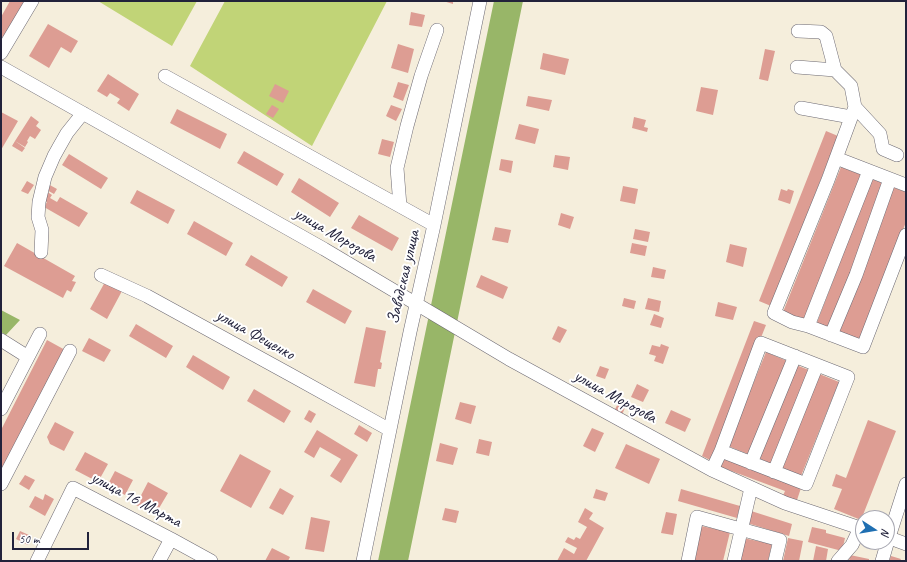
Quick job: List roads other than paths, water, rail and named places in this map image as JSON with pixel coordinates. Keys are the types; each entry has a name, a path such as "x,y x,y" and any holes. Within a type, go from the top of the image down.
{"street":[{"path":"1,53 32,1"},
{"name":"Заводская улица","path":"363,561 480,1"},
{"path":"400,206 397,168 421,76 437,30"},
{"path":"798,31 821,32 826,36 835,70 852,86 853,112 774,313 792,322 808,326 863,347 906,235"},
{"name":"улица Морозова","path":"1,67 317,245 509,359 712,470 779,500 855,526"},
{"path":"797,67 835,70"},
{"path":"165,76 434,226"},
{"path":"801,108 853,112 880,134 883,150 897,154"},
{"path":"41,252 42,230 38,217 39,202 45,177 56,151 82,113"},
{"path":"836,158 906,185"},
{"path":"808,326 868,171"},
{"path":"831,335 856,275 890,179"},
{"name":"улица Фещенко","path":"101,275 147,296 390,430"},
{"path":"1,409 40,334"},
{"path":"1,340 28,356"},
{"path":"712,470 721,451 761,343 848,377 806,484 721,451"},
{"path":"1,484 70,351"},
{"path":"751,463 795,356"},
{"path":"774,472 817,365"},
{"path":"895,516 906,484"},
{"name":"улица 16 Марта","path":"37,561 73,488 211,561"},
{"path":"734,561 752,488"},
{"path":"688,561 697,517 742,528 780,540 775,561"},
{"path":"159,561 171,539"},
{"path":"838,561 855,539"},
{"path":"895,540 906,544"},
{"path":"882,561 885,550"}]}
